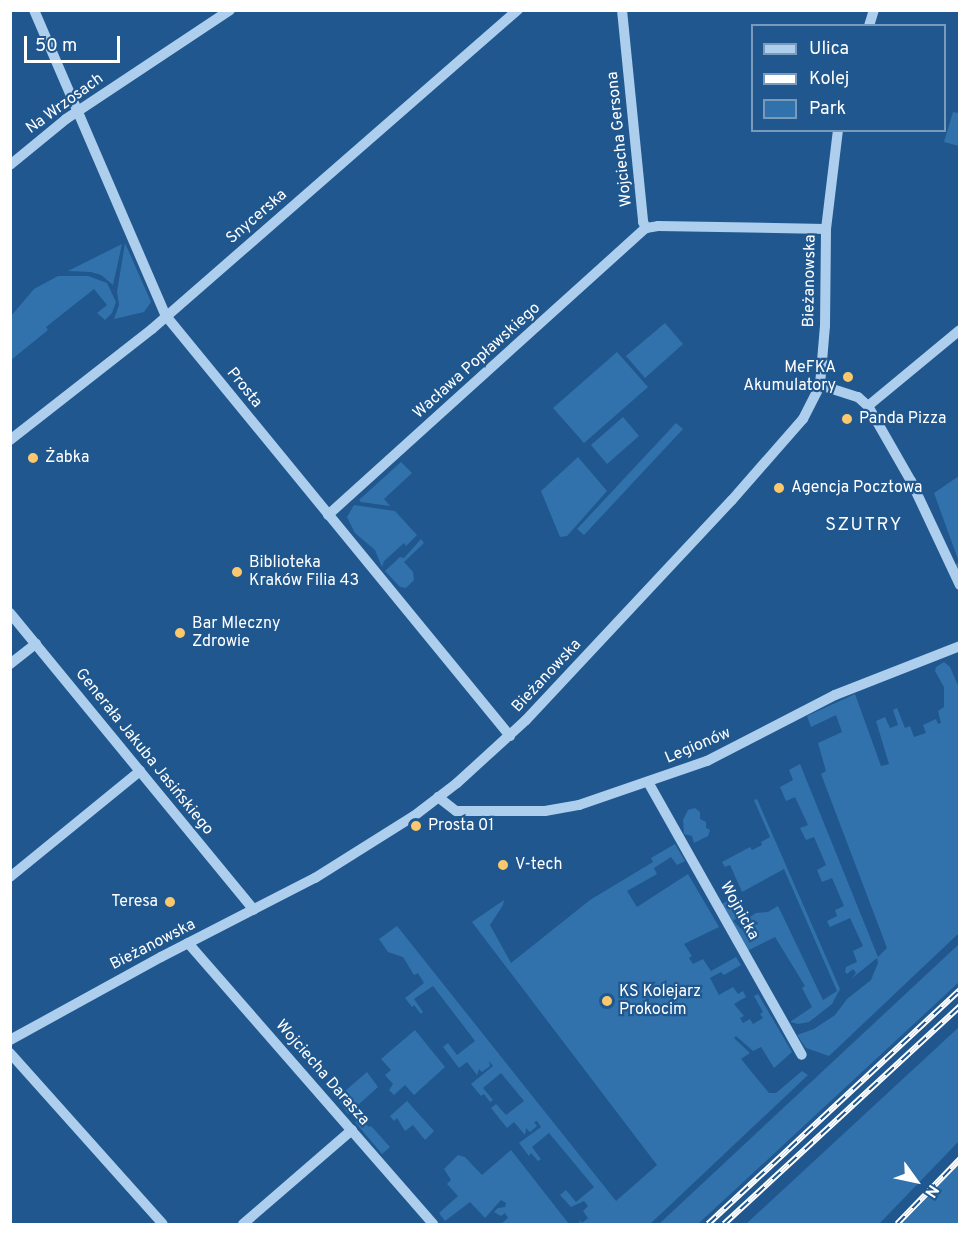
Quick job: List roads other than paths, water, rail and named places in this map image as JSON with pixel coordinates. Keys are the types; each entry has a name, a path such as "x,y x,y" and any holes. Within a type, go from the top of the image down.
{"street":[{"name":"Prosta","path":"34,10 166,316 510,736"},
{"name":"Na Wrzosach","path":"10,165 78,110 230,10"},
{"name":"Snycerska","path":"10,440 152,330 518,10"},
{"name":"Wojciecha Gersona","path":"622,10 643,222 646,228 658,226 826,228"},
{"name":"Bieżanowska","path":"10,1040 355,855 438,797 510,736 785,441 803,419 820,385 825,327 826,228 838,132"},
{"name":"Wacława Popławskiego","path":"328,515 646,228"},
{"path":"868,406 887,393 960,330"},
{"path":"820,385 858,398 868,406 911,481 960,585"},
{"name":"Generała Jakuba Jasińskiego","path":"10,613 254,910"},
{"path":"10,664 36,644"},
{"name":"Legionów","path":"438,797 456,811 545,811 579,805 707,761 835,696 960,646"},
{"path":"10,877 140,771"},
{"name":"Wojnicka","path":"648,782 802,1055"},
{"name":"Wojciecha Darasza","path":"188,943 433,1224"},
{"path":"10,1053 163,1224"},
{"path":"243,1224 352,1130"}],"railway":[{"path":"708,1224 960,990"},
{"path":"724,1224 960,1006"},
{"path":"897,1224 960,1159"}],"place":[{"name":"MeFKA Akumulatory","path":"848,377"},
{"name":"Panda Pizza","path":"847,419"},
{"name":"Żabka","path":"33,458"},
{"name":"Agencja Pocztowa","path":"779,488"},
{"name":"Biblioteka Kraków Filia 43","path":"237,572"},
{"name":"Bar Mleczny Zdrowie","path":"180,633"},
{"name":"Prosta 01","path":"416,826"},
{"name":"V-tech","path":"503,865"},
{"name":"Teresa","path":"170,902"},
{"name":"KS Kolejarz Prokocim","path":"607,1001"}],"district":[{"name":"SZUTRY","path":"864,526"}]}
